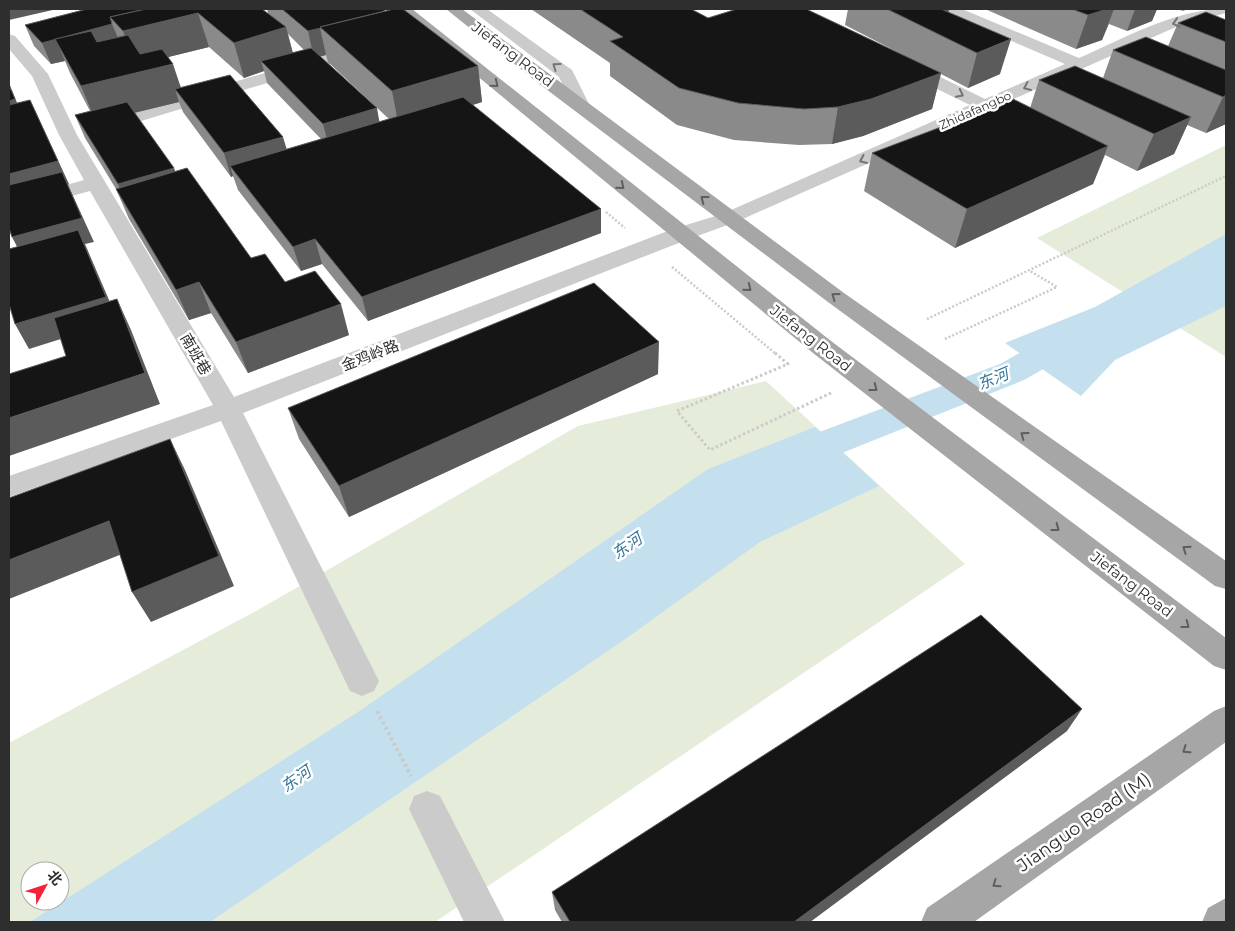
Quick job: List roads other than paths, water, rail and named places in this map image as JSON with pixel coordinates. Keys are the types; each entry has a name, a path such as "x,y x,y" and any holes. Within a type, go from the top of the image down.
{"main road":[{"name":"Jiefang Road","path":"403,9 822,347 1226,656"},
{"name":"Jiefang Road","path":"453,9 874,325 1064,464 1226,577"},
{"name":"Jianguo Road (M)","path":"941,922 1226,722"},
{"path":"1222,922 1226,918"}],"street":[{"path":"477,9 566,74 581,106"},
{"path":"950,9 1079,64"},
{"name":"Zhidafangbo","path":"729,218 1170,24 1223,9"},
{"path":"412,37 431,31"},
{"name":"南班巷","path":"15,37 40,74 49,114 68,135 228,409 362,681"},
{"path":"68,135 175,107 297,68 383,44"},
{"path":"888,58 986,106"},
{"path":"9,207 96,183"},
{"name":"金鸡岭路","path":"9,487 228,409 681,234 729,218"},
{"path":"427,808 485,922"}],"water":[{"path":"1226,234 1226,306 1115,360 1081,396 1005,343 1095,307"},
{"path":"815,427 879,486 760,542 624,640 210,922 30,922 47,911 70,911 70,896 361,710 708,469"}],"waterway":[{"name":"东河","path":"783,461 1012,372 1077,335"}]}
